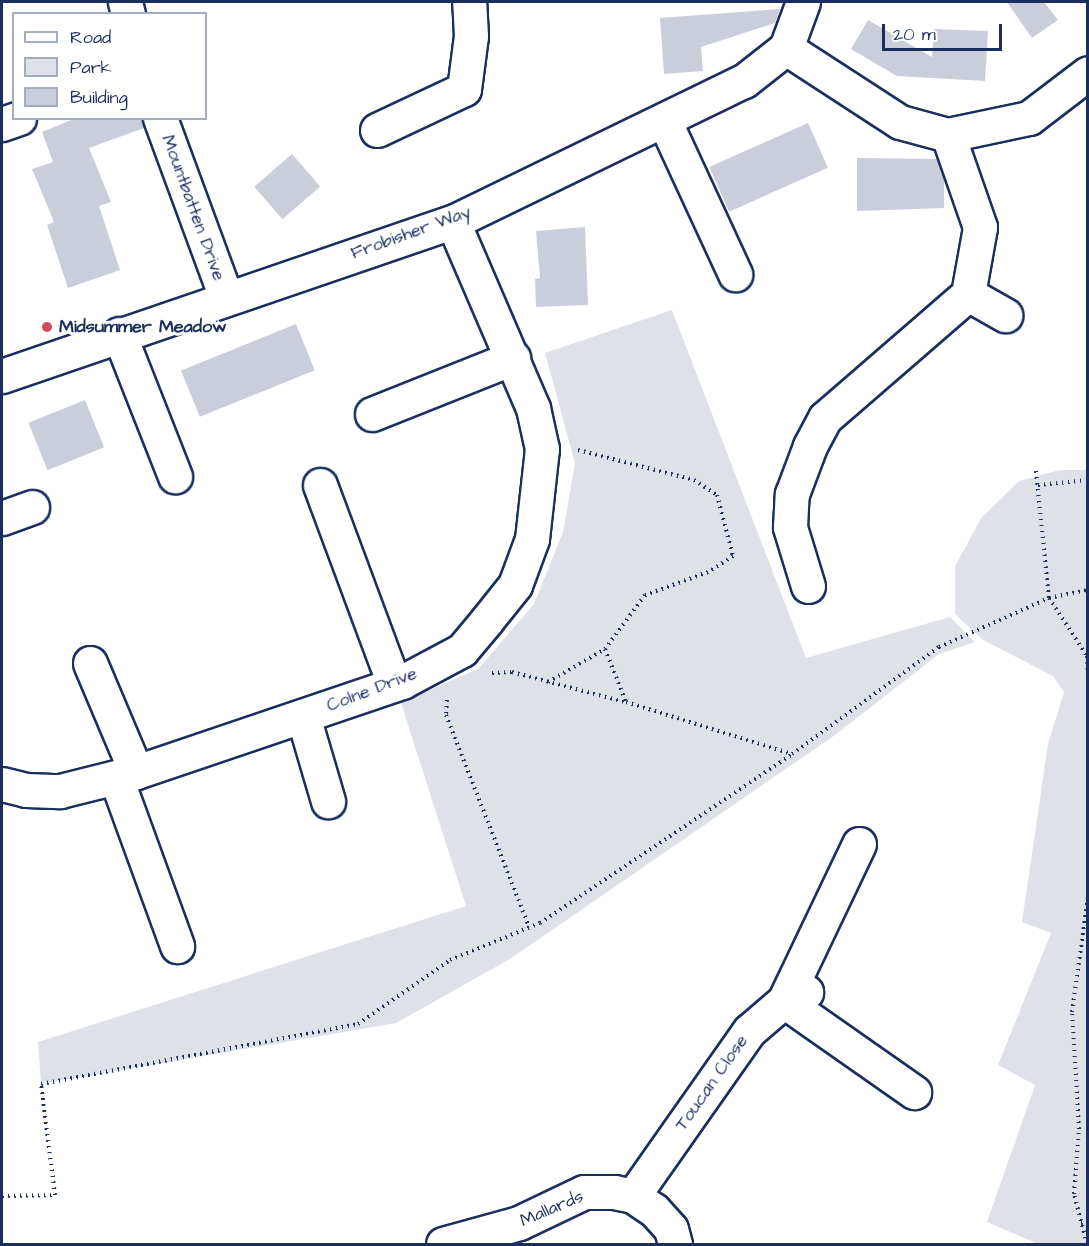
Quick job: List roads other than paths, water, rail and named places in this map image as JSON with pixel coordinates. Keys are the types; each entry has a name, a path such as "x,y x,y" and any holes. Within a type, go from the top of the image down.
{"street":[{"path":"377,130 464,89 471,36 469,2"},
{"path":"803,2 786,48 900,122 948,135 1029,118 1088,73"},
{"name":"Frobisher Way","path":"2,376 226,297 453,222 744,81 786,48"},
{"name":"Mountbatten Drive","path":"161,120 226,297"},
{"path":"664,120 735,274"},
{"path":"808,586 790,527 792,494 810,446 825,418 904,353 968,294 980,227 948,135"},
{"name":"Colne Drive","path":"2,784 26,790 60,791 126,775 394,684 462,650 515,585 532,539 542,449 533,408 453,222"},
{"path":"968,294 1005,315"},
{"path":"119,334 175,476"},
{"path":"372,414 513,358"},
{"path":"320,485 394,684"},
{"path":"2,518 32,507"},
{"path":"90,663 177,946"},
{"path":"303,716 328,801"},
{"path":"859,844 797,995 914,1092"},
{"name":"Toucan Close","path":"633,1196 749,1031 797,995"},
{"name":"Mallards","path":"443,1245 519,1223 584,1192 633,1196"},
{"path":"633,1196 654,1210 671,1229 675,1245"}],"place":[{"name":"Midsummer Meadow","path":"47,327"}]}
